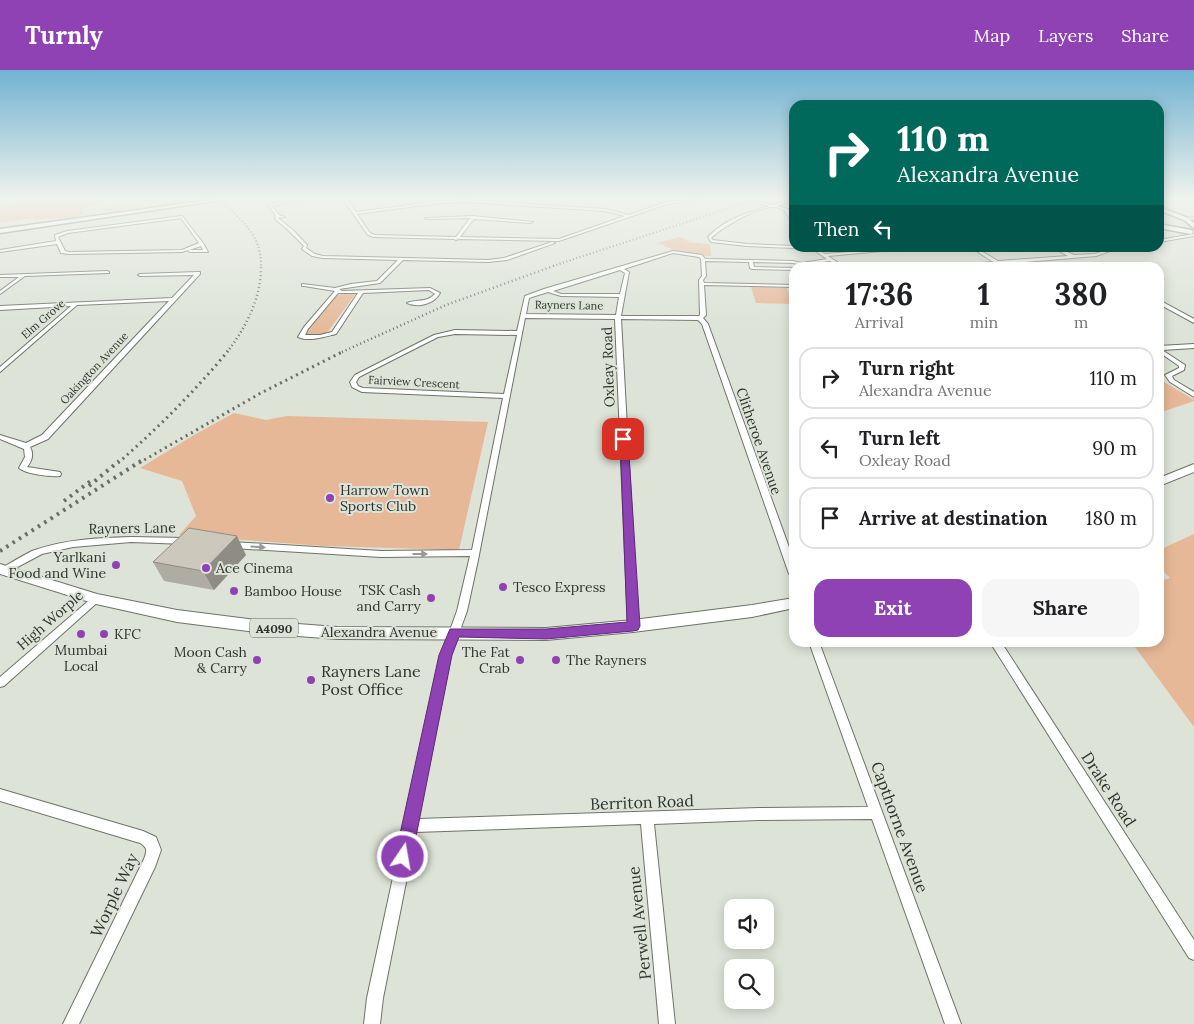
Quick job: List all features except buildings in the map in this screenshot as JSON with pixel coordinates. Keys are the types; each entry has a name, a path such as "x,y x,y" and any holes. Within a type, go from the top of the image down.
{"main road":[{"path":"1164,480 1194,468"},
{"name":"Alexandra Avenue","path":"3,570 96,598 177,616 272,628 337,633 455,632 546,634 633,626 752,611 789,604"}],"street":[{"path":"0,251 49,244"},
{"path":"60,244 63,252 69,253 206,251 202,244 182,251"},
{"path":"304,244 306,246 303,248 305,251 323,257 497,261 550,244"},
{"path":"738,244 789,246"},
{"path":"523,316 527,297 673,252 700,256 703,260 704,276 701,280 703,315 700,318"},
{"path":"819,252 834,262"},
{"path":"824,255 852,252"},
{"path":"980,252 996,262 1074,257 1107,252"},
{"path":"1064,252 1074,257"},
{"path":"362,291 334,333 320,338 301,337 336,290 351,284 378,282 402,259"},
{"path":"703,260 794,262"},
{"path":"821,262 830,260"},
{"path":"751,261 752,268 789,269"},
{"name":"Oxleay Road","path":"620,268 628,272 618,317 628,556 633,626"},
{"path":"0,276 107,272"},
{"name":"Oakington Avenue","path":"26,446 44,437 198,273 140,275"},
{"path":"0,293 24,275"},
{"path":"702,284 789,286"},
{"path":"304,285 336,290 362,291 430,289 438,293 436,297 428,302 410,303"},
{"path":"548,290 560,295 622,296"},
{"path":"0,308 172,299"},
{"name":"Elm Grove","path":"0,370 76,304"},
{"path":"1164,305 1194,321"},
{"path":"1166,312 1174,311"},
{"name":"Rayners Lane","path":"372,1024 375,998 446,655 462,611 523,316 700,318"},
{"name":"Clitheroe Avenue","path":"700,318 705,324 789,560"},
{"name":"Fairview Crescent","path":"506,396 362,390 355,387 353,382 362,373 436,336 455,332 519,333"},
{"path":"1164,349 1194,346"},
{"path":"1164,352 1182,365 1182,369 1168,375 1172,381 1194,395"},
{"path":"0,437 26,446 29,453 23,468 26,470 57,474"},
{"name":"Rayners Lane","path":"3,570 37,552 70,545 132,540 196,542"},
{"path":"226,544 381,554 475,553"},
{"name":"High Worple","path":"0,683 96,598"},
{"name":"Capthorne Avenue","path":"816,647 953,1024"},
{"name":"Drake Road","path":"998,647 1194,953"},
{"name":"Worple Way","path":"0,795 143,837 151,842 154,850 72,1024"},
{"name":"Berriton Road","path":"410,826 876,812"},
{"name":"Perwell Avenue","path":"646,819 667,1024"}],"shaded area":[{"path":"659,244 710,244 711,256 685,255"},
{"path":"751,287 787,288 789,304 756,303"},
{"path":"355,294 354,296 326,334 306,334 337,295"},
{"path":"1164,382 1194,400 1164,411"},
{"name":"Harrow Town Sports Club","path":"234,413 266,420 287,416 488,422 459,550 324,546 179,535 196,516 182,481 140,468"},
{"path":"1194,534 1194,727 1135,647 1164,647 1164,580 1170,578 1164,572 1164,548"}],"railway":[{"path":"257,244 261,266"},
{"path":"556,265 621,244"},
{"path":"342,352 446,305 556,265"},
{"path":"227,352 252,311 259,288 261,266"},
{"path":"118,463 175,409 228,351"},
{"path":"139,463 259,394 342,352"},
{"path":"89,486 119,461"},
{"path":"0,551 141,461"},
{"path":"64,501 92,480"}],"place":[{"name":"Harrow Town Sports Club","path":"330,498"},
{"name":"Yarlkani Food and Wine","path":"116,565"},
{"name":"Ace Cinema","path":"206,568"},
{"name":"Tesco Express","path":"503,587"},
{"name":"Bamboo House","path":"234,591"},
{"name":"TSK Cash and Carry","path":"431,598"},
{"name":"Mumbai Local","path":"81,634"},
{"name":"KFC","path":"104,634"},
{"name":"Moon Cash & Carry","path":"257,660"},
{"name":"The Fat Crab","path":"520,660"},
{"name":"The Rayners","path":"556,660"},
{"name":"Rayners Lane Post Office","path":"311,680"}],"route":[{"path":"403,857 446,655 455,632 546,634 633,626 623,439"}]}
